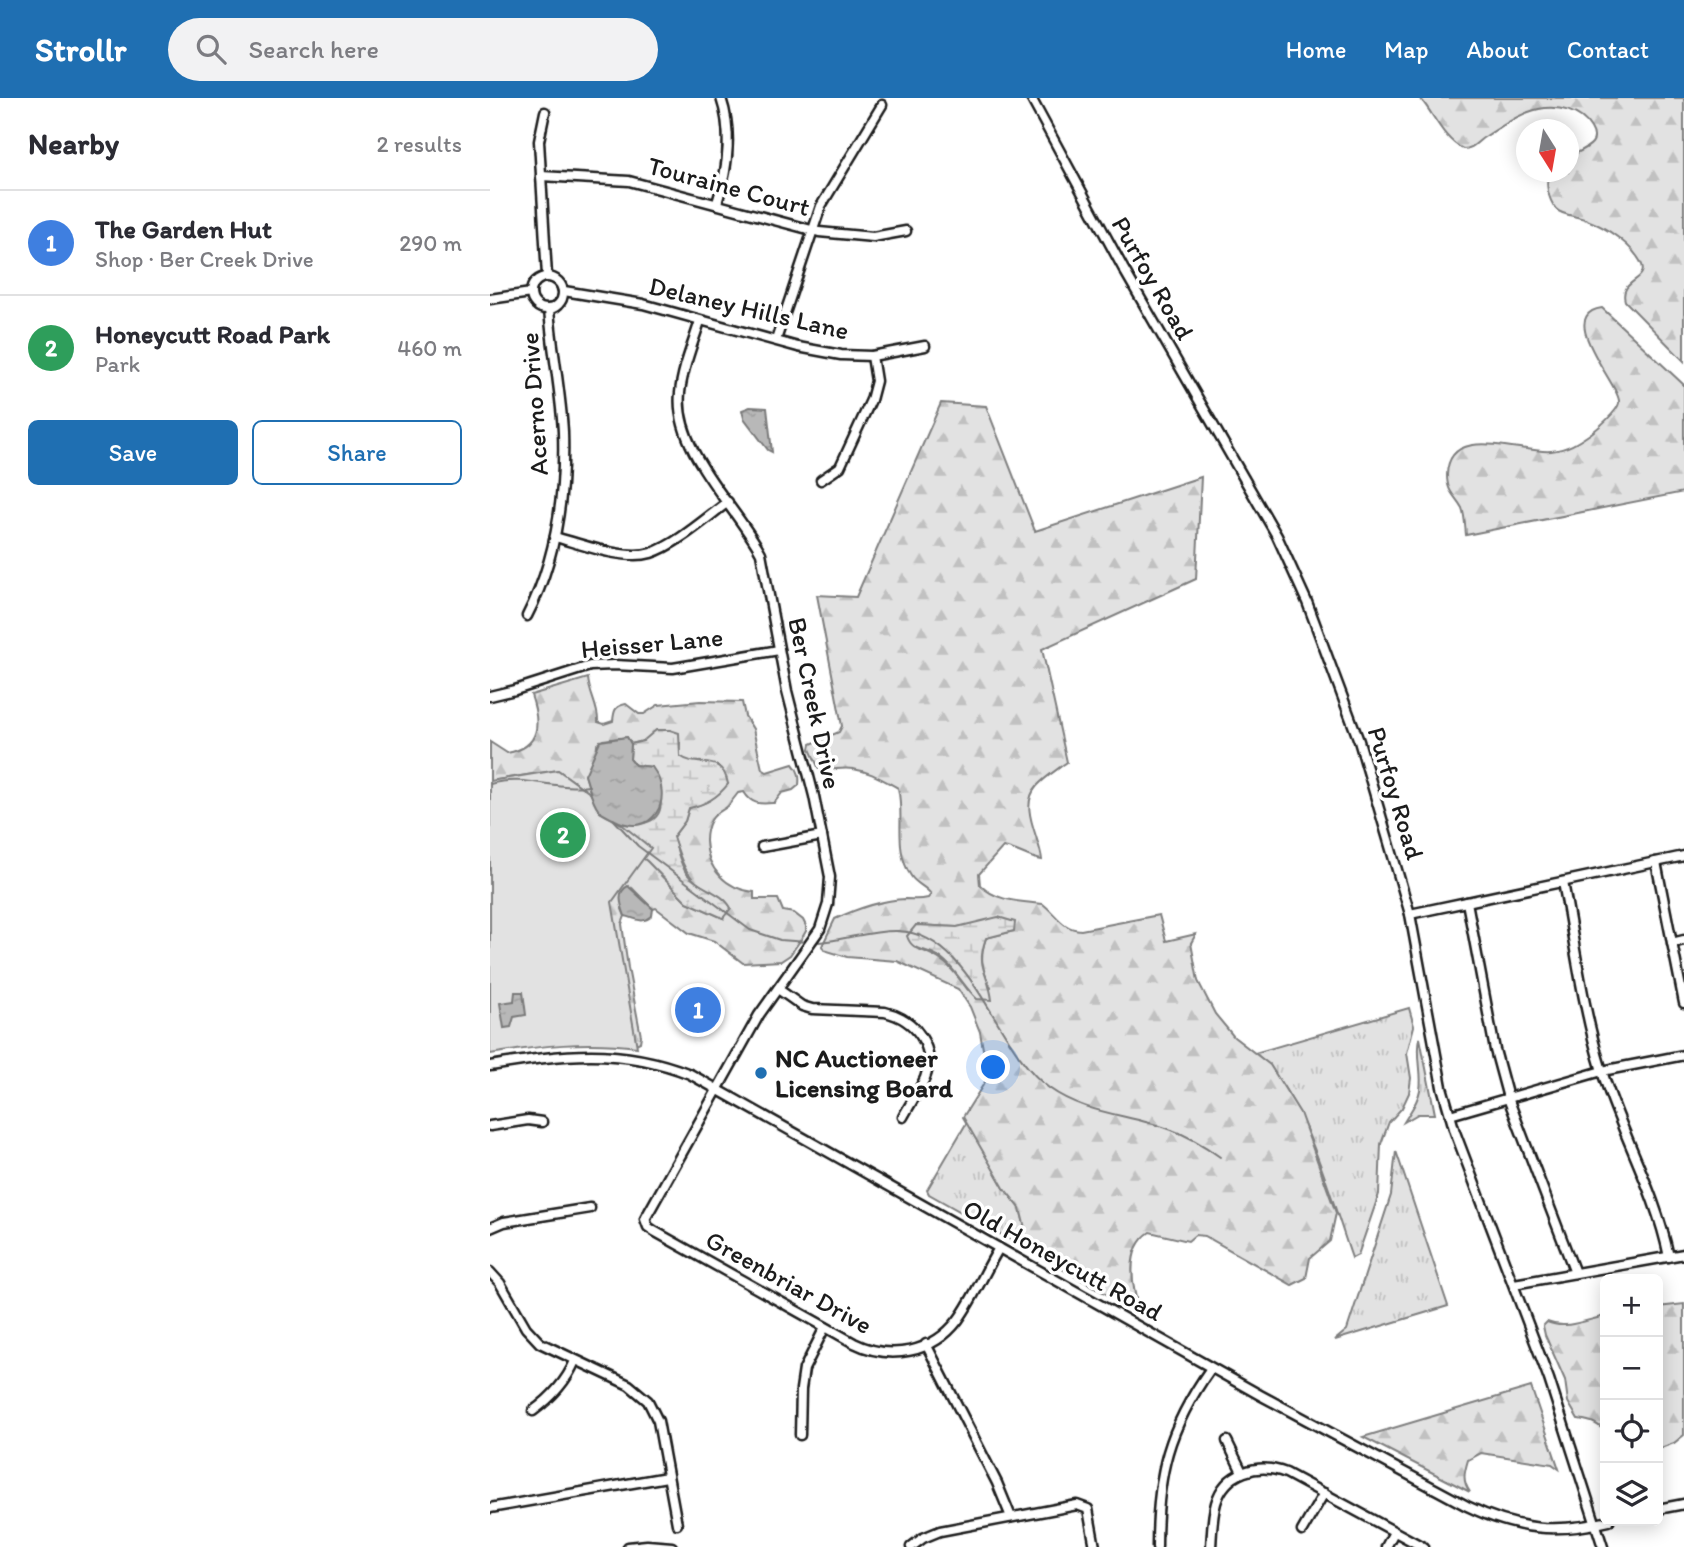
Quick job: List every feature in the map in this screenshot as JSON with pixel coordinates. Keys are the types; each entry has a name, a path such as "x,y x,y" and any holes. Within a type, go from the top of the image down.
{"street":[{"path":"717,204 726,177 729,144 726,112 721,98"},
{"name":"Purfoy Road","path":"1031,98 1117,258 1289,558 1359,741 1410,914 1429,1022 1450,1115 1549,1379 1603,1547"},
{"path":"776,340 827,195 883,105"},
{"path":"545,112 539,141 547,276"},
{"name":"Touraine Court","path":"541,176 629,181 844,236 873,237 906,231"},
{"path":"547,276 559,281 564,290 561,302 549,309 537,306 530,293 536,281 547,276"},
{"name":"Delaney Hills Lane","path":"564,290 643,304 700,321 841,355 872,356 925,346"},
{"path":"490,299 530,293"},
{"name":"Acerno Drive","path":"527,615 548,568 555,537 562,477 563,430 549,309"},
{"name":"Ber Creek Drive","path":"645,1219 759,1015 816,937 827,913 830,877 779,650 768,579 761,553 690,446 680,418 680,390 700,321"},
{"path":"821,480 840,467 871,400 876,381 872,356"},
{"path":"555,537 625,555 650,554 666,546 728,502"},
{"name":"Heisser Lane","path":"490,696 590,666 673,668 779,650"},
{"path":"762,847 822,836"},
{"path":"1410,914 1684,856"},
{"path":"1656,862 1684,1003"},
{"path":"1563,882 1592,1035 1602,1071 1659,1219 1669,1257"},
{"path":"1467,902 1495,1050 1508,1098 1575,1273"},
{"path":"1672,943 1684,940"},
{"path":"778,989 812,1009 885,1012 896,1014 913,1025 926,1046 927,1065 924,1079 903,1117"},
{"name":"Old Honeycutt Road","path":"490,1066 577,1055 632,1056 669,1066 717,1088 1211,1367 1482,1513 1510,1524 1530,1528 1568,1529 1600,1523"},
{"path":"1450,1115 1602,1071 1684,1055"},
{"path":"490,1126 528,1120 542,1122"},
{"path":"490,1228 504,1222 590,1208"},
{"name":"Greenbriar Drive","path":"645,1219 648,1227 654,1231 865,1349 883,1354 910,1351 926,1344 957,1320 999,1248"},
{"path":"1514,1284 1684,1254"},
{"path":"490,1272 500,1283 531,1334 546,1347 629,1385 648,1401 658,1421 677,1524"},
{"path":"800,1435 804,1369 825,1327"},
{"path":"926,1344 997,1483 1011,1517"},
{"path":"533,1411 550,1398 575,1361"},
{"path":"1157,1547 1158,1490 1166,1456 1178,1426 1211,1367"},
{"path":"1227,1441 1242,1472"},
{"path":"1211,1547 1214,1511 1228,1482 1242,1472 1263,1468 1279,1470 1423,1547"},
{"path":"490,1508 667,1477"},
{"path":"1302,1531 1324,1493"},
{"path":"1663,1508 1684,1504"},
{"path":"911,1547 940,1531 1077,1505 1085,1507 1089,1513 1095,1547"},
{"path":"1386,1547 1394,1532"},
{"path":"628,1547 672,1547"}],"green space":[{"path":"1420,98 1684,98 1684,361 1625,301 1626,289 1643,270 1633,251 1602,227 1559,211 1551,201 1547,182 1579,182 1579,151 1587,147 1594,137 1587,122 1568,111 1539,109 1518,117 1467,149 1456,145 1444,133"},
{"path":"1602,308 1684,385 1684,492 1466,535 1462,508 1447,481 1451,459 1460,449 1488,444 1538,451 1562,449 1593,432 1618,406 1617,395 1593,352 1584,324 1589,313"},
{"path":"941,403 986,406 1035,531 1201,477 1196,579 1042,649 1067,762 1037,786 1029,803 1042,860 1003,847 979,874 980,885 1001,898 1043,904 1064,924 1074,929 1081,930 1159,915 1166,941 1196,934 1191,943 1198,981 1215,1014 1234,1037 1270,1065 1300,1113 1336,1213 1330,1241 1310,1258 1306,1278 1292,1285 1205,1236 1195,1235 1188,1241 1150,1232 1136,1248 1133,1258 1133,1280 1140,1313 1025,1248 1025,1228 1020,1208 1004,1188 963,1117 988,1077 980,1032 970,1007 958,989 897,961 847,957 824,950 822,946 835,919 879,903 925,899 931,894 913,879 902,855 898,788 860,770 819,769 810,749 811,744 839,732 842,726 817,595 856,597","holes":["977,924 1014,931 986,938 982,963 991,988 968,990 946,964 916,948 916,925 957,927"]},
{"path":"588,678 598,722 604,724 613,721 616,709 626,704 639,714 644,714 658,705 700,701 742,702 745,716 753,729 762,769 767,772 793,764 799,776 799,785 782,793 774,803 757,803 744,792 738,793 728,806 711,820 706,841 710,860 720,876 735,887 754,892 754,899 778,899 783,911 794,913 803,920 806,931 802,938 790,955 781,961 743,963 714,941 689,933 656,908 653,909 632,888 622,909 625,916 622,924 641,1036 640,1042 636,1044 579,953 636,853 687,902 723,918 712,892 690,876 682,863 673,837 685,821 689,808 711,800 728,784 702,762 686,761 679,756 680,743 643,741 631,744 627,737 603,740 597,744 596,755 585,775 591,794 558,770 490,781 490,742 507,753 527,745 532,739 537,724 531,695"},
{"path":"656,730 679,733 680,756 687,760 715,765 725,774 728,784 711,800 689,808 685,821 673,837 687,874 722,898 731,908 723,918 687,902 636,853 620,823 648,822 660,811 660,792 652,767 635,765 630,759 631,744 643,741"},
{"path":"558,770 591,794 600,812 620,823 651,848 612,902 637,1047 563,1045 490,1054 490,781"},
{"path":"998,917 1015,922 1014,931 986,938 983,948 982,964 992,1000 977,999 946,962 915,947 907,936 916,925 957,927"},
{"path":"1409,1008 1414,1026 1407,1053 1411,1078 1409,1093 1402,1108 1389,1122 1381,1144 1379,1194 1358,1255 1352,1258 1325,1177 1302,1120 1273,1071 1255,1053"},
{"path":"1420,1038 1435,1114 1418,1114 1404,1122 1416,1103 1420,1090"},
{"path":"967,1122 1004,1188 1020,1208 1025,1228 1025,1248 929,1194 927,1190"},
{"path":"1396,1151 1448,1306 1335,1340 1347,1330 1391,1195"},
{"path":"1684,1304 1684,1435 1663,1447 1663,1337 1663,1306"},
{"path":"1600,1317 1600,1427 1578,1419 1568,1402 1565,1380 1543,1326 1547,1322 1569,1325"},
{"path":"1531,1387 1559,1469 1552,1464 1481,1453 1468,1460 1465,1480 1470,1492 1363,1437"}],"water":[{"path":"750,407 767,408 772,452 744,418 742,410"},
{"path":"627,737 631,744 630,759 635,765 652,767 662,791 657,813 639,825 627,824 599,811 585,775 600,741"},
{"path":"628,886 653,909 652,916 648,919 625,916 621,895"},
{"path":"515,992 523,992 526,1015 514,1017 511,1027 504,1028 500,1003 514,1001"}],"waterway":[{"path":"490,784 527,781 589,786"},
{"path":"613,819 638,846 750,930 780,940 807,942"},
{"path":"819,942 888,931 924,937 946,951 964,972 1013,1047 1030,1070 1049,1088 1077,1103 1176,1131 1220,1157"}],"place":[{"name":"Honeycutt Road Park","path":"563,835"},
{"name":"The Garden Hut","path":"698,1010"},
{"name":"NC Auctioneer Licensing Board","path":"761,1073"}]}
